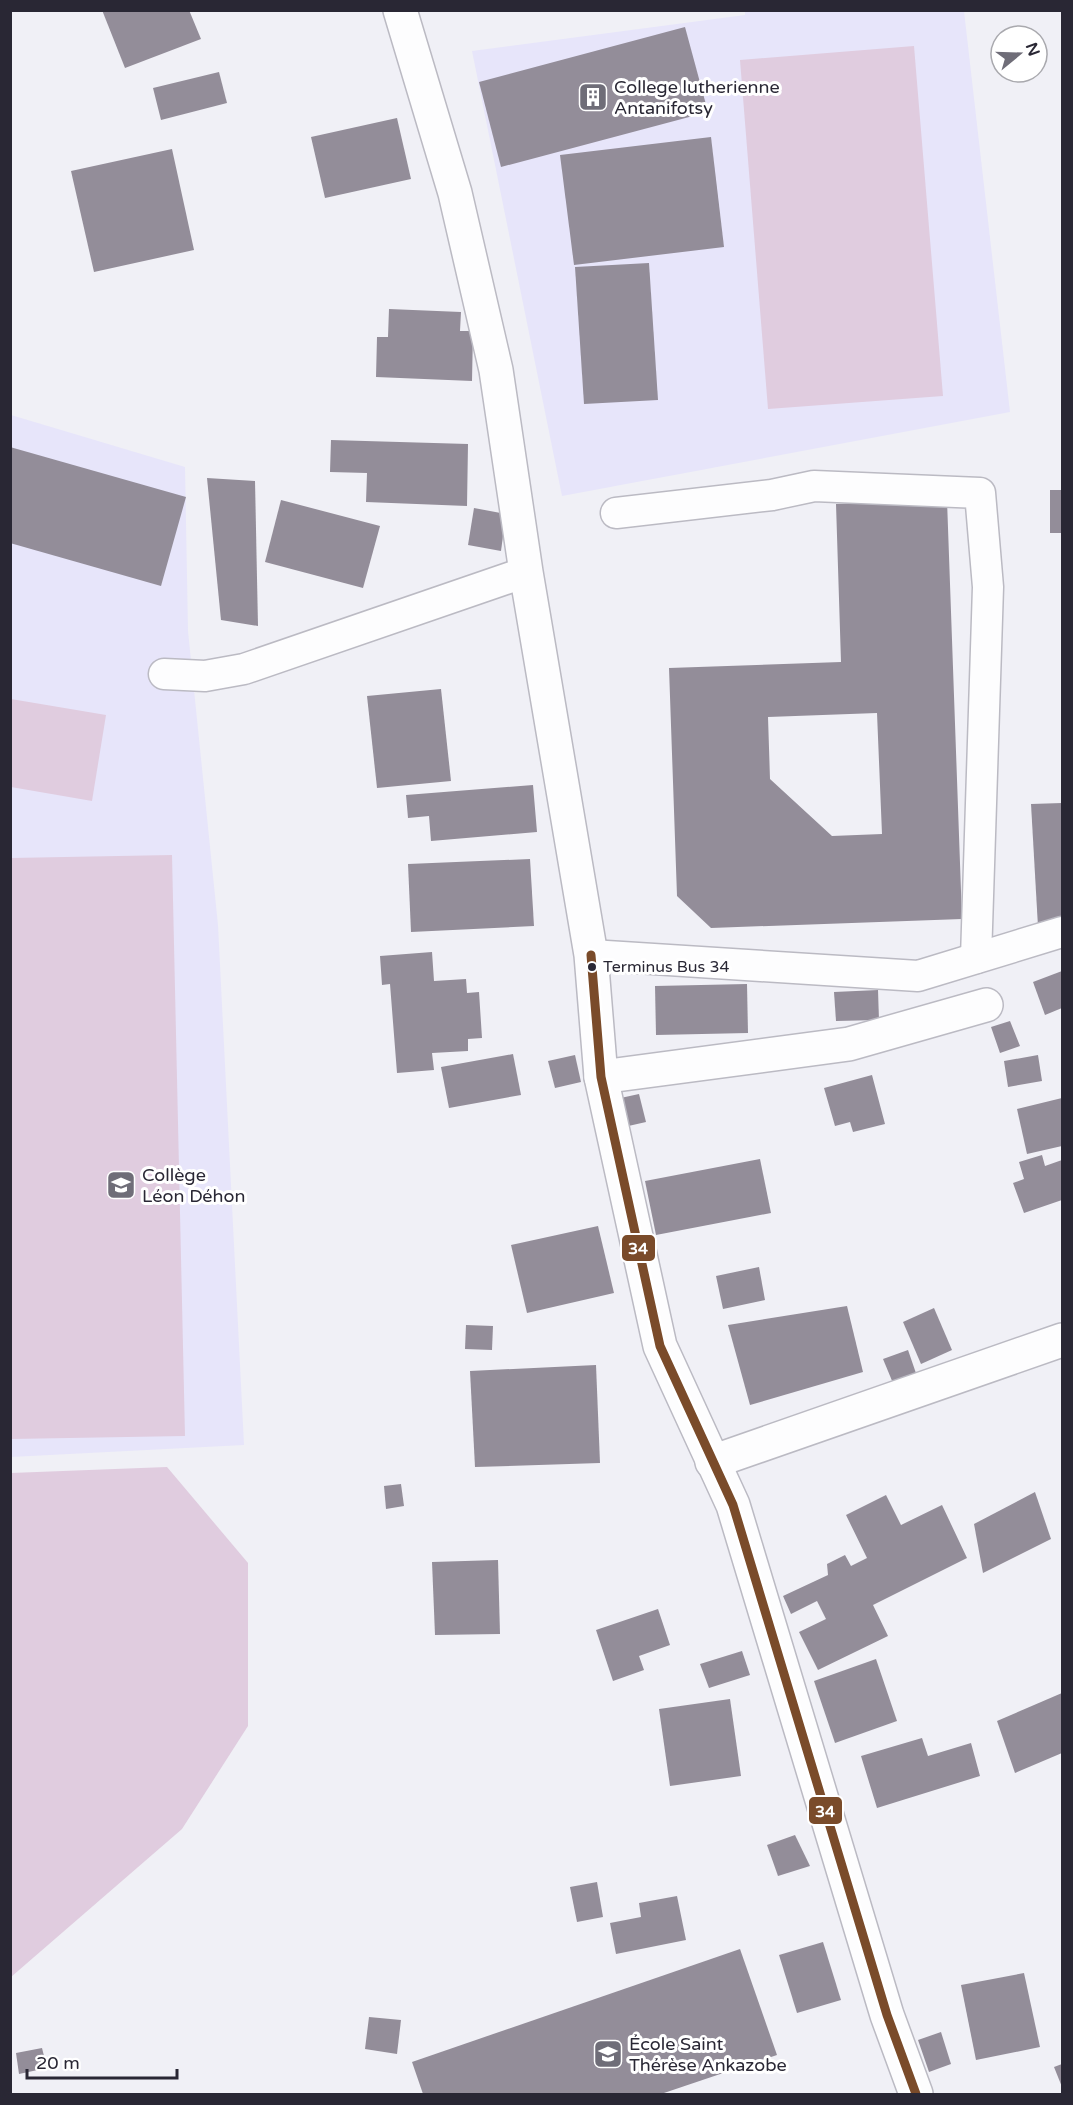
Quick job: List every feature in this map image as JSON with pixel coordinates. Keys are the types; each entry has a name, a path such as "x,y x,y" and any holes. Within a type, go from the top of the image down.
{"street":[{"path":"400,10 455,193 496,370 526,572 591,955 601,1077 660,1347 733,1505 887,2015 916,2094"},
{"path":"601,1077 849,1044 986,1005"},
{"path":"712,1462 1062,1340"}],"lane":[{"path":"616,513 761,496 814,486 980,493 988,587 976,958"},
{"path":"164,674 205,676 244,669 526,572"},
{"path":"591,955 918,976 1062,932"}],"shaded area":[{"path":"745,11 964,11 1010,412 562,496 472,51 745,15"},
{"path":"914,46 943,396 768,409 740,60"},
{"name":"Collège Léon Déhon","path":"11,415 185,467 188,631 218,925 244,1445 11,1457"},
{"path":"11,699 106,715 92,801 11,787"},
{"path":"172,855 185,1436 11,1439 11,858"},
{"path":"167,1467 248,1563 248,1726 182,1829 11,1977 11,1473"}],"building":[{"path":"102,10 189,10 201,39 125,68"},
{"name":"College lutherienne Antanifotsy","path":"685,27 708,112 501,167 479,82"},
{"path":"219,72 227,103 161,120 153,88"},
{"path":"397,118 411,179 325,198 311,137"},
{"path":"711,137 724,247 574,265 560,155"},
{"path":"172,149 194,250 94,272 71,171"},
{"path":"649,263 658,400 584,404 575,267"},
{"path":"389,309 461,312 460,331 473,331 472,381 376,377 377,337 388,337"},
{"path":"331,440 468,444 467,506 366,502 367,473 330,472"},
{"path":"10,447 186,497 161,586 10,543"},
{"path":"207,478 255,481 258,626 221,620"},
{"path":"1050,490 1062,490 1062,533 1050,533"},
{"path":"281,500 380,526 363,588 265,562"},
{"path":"947,500 962,919 711,928 677,896 669,668 841,662 836,504","holes":["877,713 882,834 832,836 770,779 768,717"]},
{"path":"474,508 506,514 501,551 468,545"},
{"path":"441,689 451,781 377,788 367,696"},
{"path":"533,785 537,832 431,841 429,816 408,818 406,795"},
{"path":"1062,803 1062,917 1038,927 1031,804"},
{"path":"530,859 534,926 411,932 408,864"},
{"path":"432,952 434,981 466,979 467,993 479,992 482,1038 468,1039 468,1051 432,1053 434,1070 397,1073 390,984 382,985 380,956"},
{"path":"1062,971 1062,1008 1045,1015 1033,982"},
{"path":"747,984 748,1033 656,1035 655,986"},
{"path":"878,990 879,1020 836,1021 834,992"},
{"path":"1010,1021 1020,1046 1000,1053 991,1027"},
{"path":"513,1054 521,1095 449,1108 441,1067"},
{"path":"575,1055 581,1082 555,1088 548,1061"},
{"path":"1038,1055 1042,1081 1008,1087 1004,1061"},
{"path":"872,1075 885,1124 853,1132 850,1122 835,1126 824,1088"},
{"path":"639,1094 646,1122 624,1127 616,1099"},
{"path":"1062,1098 1062,1146 1027,1154 1017,1109"},
{"path":"1042,1155 1045,1166 1062,1160 1062,1200 1024,1213 1013,1183 1024,1179 1019,1162"},
{"path":"760,1159 771,1213 656,1235 645,1181"},
{"path":"598,1226 614,1293 527,1313 511,1245"},
{"path":"759,1267 765,1300 723,1309 716,1276"},
{"path":"847,1306 863,1372 750,1405 728,1325"},
{"path":"934,1308 952,1350 921,1364 903,1322"},
{"path":"466,1325 493,1326 492,1350 465,1349"},
{"path":"908,1350 918,1379 895,1388 883,1359"},
{"path":"596,1365 600,1463 475,1467 470,1371"},
{"path":"401,1484 404,1506 386,1509 384,1486"},
{"path":"1035,1492 1051,1539 983,1573 974,1524"},
{"path":"886,1495 901,1525 942,1505 967,1558 873,1605 888,1636 818,1670 799,1632 826,1619 817,1601 791,1614 783,1596 828,1575 827,1564 845,1555 851,1566 867,1558 846,1515"},
{"path":"498,1560 500,1634 435,1635 432,1562"},
{"path":"658,1609 670,1645 639,1656 644,1670 613,1681 596,1630"},
{"path":"742,1651 750,1675 709,1688 700,1664"},
{"path":"876,1659 897,1721 835,1743 814,1681"},
{"path":"1062,1693 1062,1753 1015,1773 997,1721"},
{"path":"730,1699 741,1776 670,1786 659,1709"},
{"path":"922,1738 928,1756 971,1743 980,1776 877,1808 861,1756"},
{"path":"795,1835 810,1866 778,1876 767,1845"},
{"path":"597,1882 603,1917 577,1922 570,1887"},
{"path":"677,1896 686,1940 616,1954 610,1923 641,1917 639,1903"},
{"path":"823,1942 841,2000 797,2013 779,1955"},
{"path":"740,1949 777,2055 661,2094 423,2094 412,2062"},
{"path":"1024,1973 1040,2047 976,2060 961,1985"},
{"path":"369,2017 401,2020 397,2054 365,2049"},
{"path":"941,2032 951,2064 929,2072 918,2040"},
{"path":"42,2048 47,2068 19,2074 16,2053"},
{"path":"1062,2064 1062,2087 1054,2067"}],"transit line":[{"name":"34","path":"591,955 601,1077 660,1346 733,1505 887,2015 916,2094"}],"place":[{"name":"College lutherienne Antanifotsy","path":"593,97"},
{"name":"Terminus Bus 34","path":"592,967"},
{"name":"Collège Léon Déhon","path":"121,1185"},
{"name":"École Saint Thérèse Ankazobe","path":"608,2054"}]}
